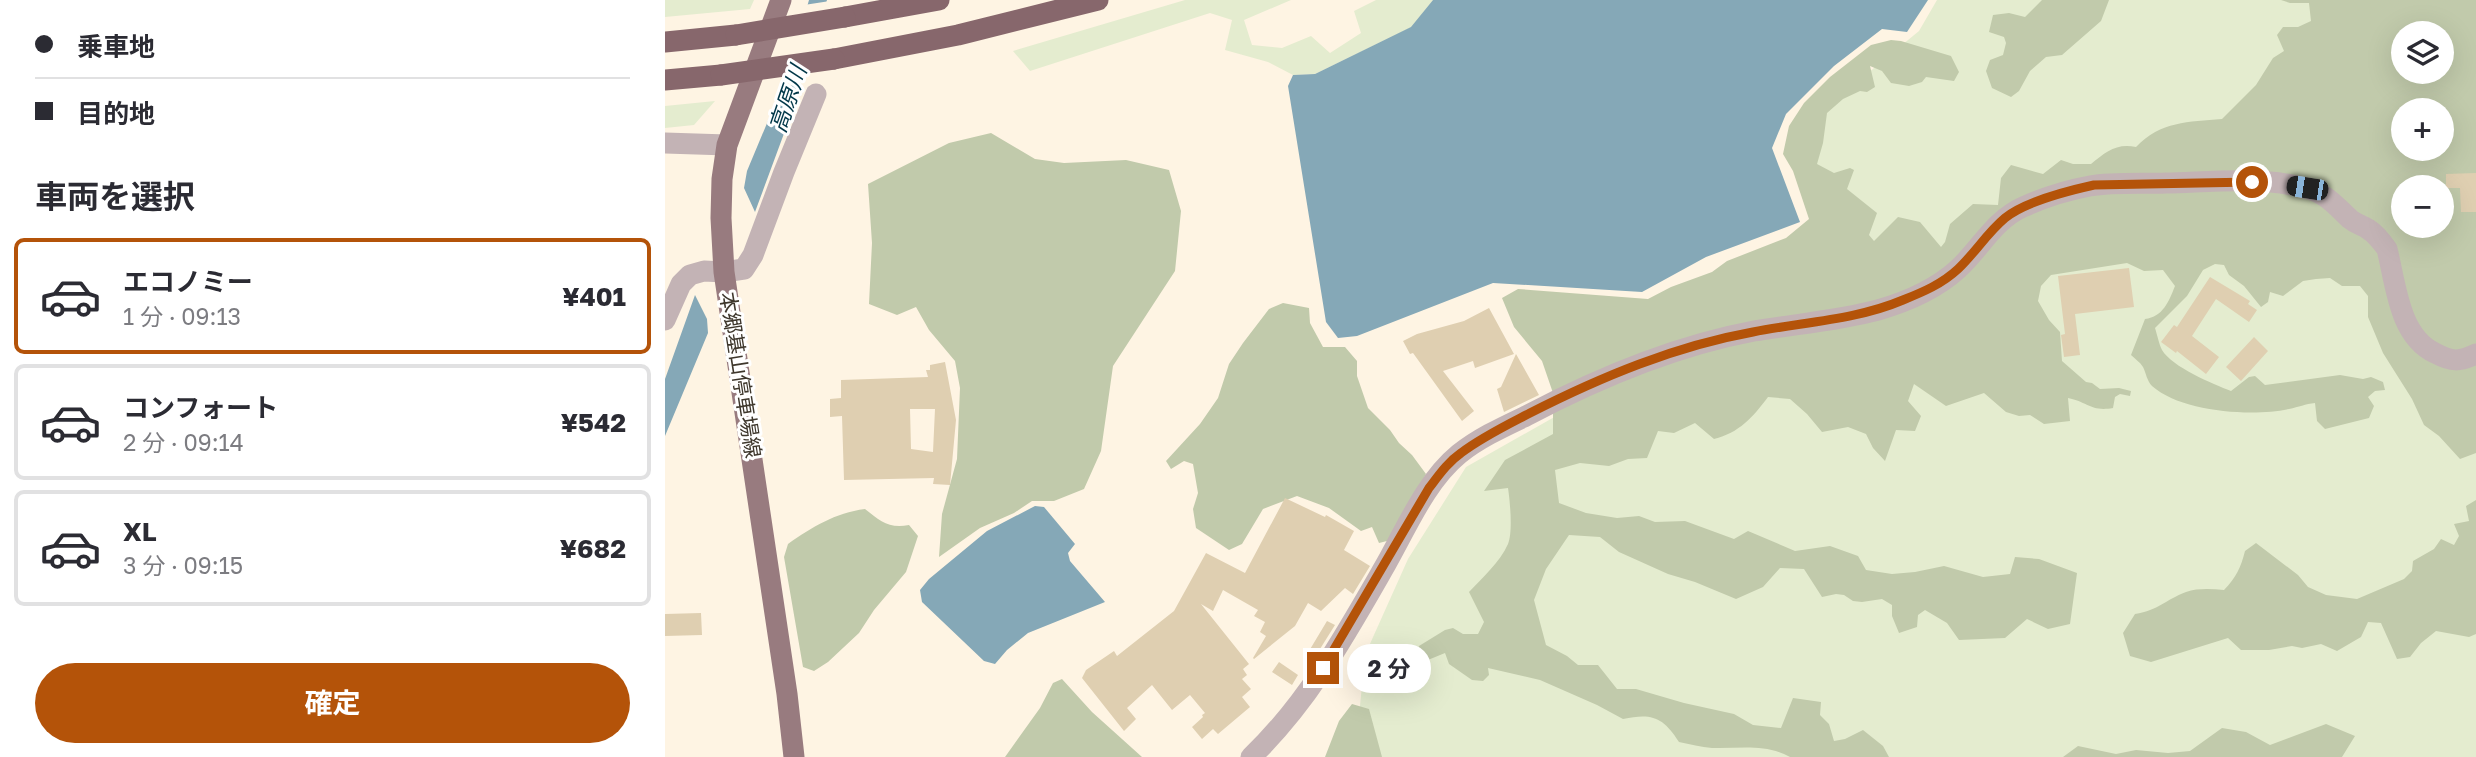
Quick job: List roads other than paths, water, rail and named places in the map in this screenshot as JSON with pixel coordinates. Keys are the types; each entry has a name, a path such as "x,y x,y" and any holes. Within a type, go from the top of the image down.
{"highway":[{"path":"665,42 736,35 939,0"},
{"path":"665,80 834,59 958,35 1098,0"}],"main road":[{"name":"本郷基山停車場線","path":"781,0 727,145 722,179 721,218 724,272 768,561 794,757"}],"street":[{"path":"665,320 681,284 690,275 704,271 744,269 753,255 815,94"},
{"path":"665,144 727,145"},
{"path":"1251,757 1277,732 1310,689 1429,488 1446,466 1462,452 1570,393 1694,345 1851,315 1901,301 1934,287 1958,269 2006,217 2023,207 2072,190 2094,185 2213,182 2272,183 2307,188 2331,199 2353,222 2367,228 2380,239 2386,249 2407,325 2418,343 2445,358 2461,361 2476,354"}],"water":[{"name":"高原川","path":"809,0 827,0 799,93 755,212 744,188 747,171 788,73"},
{"path":"1433,0 1928,0 1907,32 1882,29 1834,66 1786,114 1772,148 1800,222 1706,257 1642,292 1493,283 1357,336 1338,338 1326,322 1288,86 1293,75 1315,74 1411,27"},
{"path":"695,295 707,319 708,333 665,436 665,379"},
{"path":"1035,506 1044,507 1075,544 1068,553 1070,561 1105,602 1028,633 995,664 984,661 922,602 920,590 929,579 987,531"}]}
